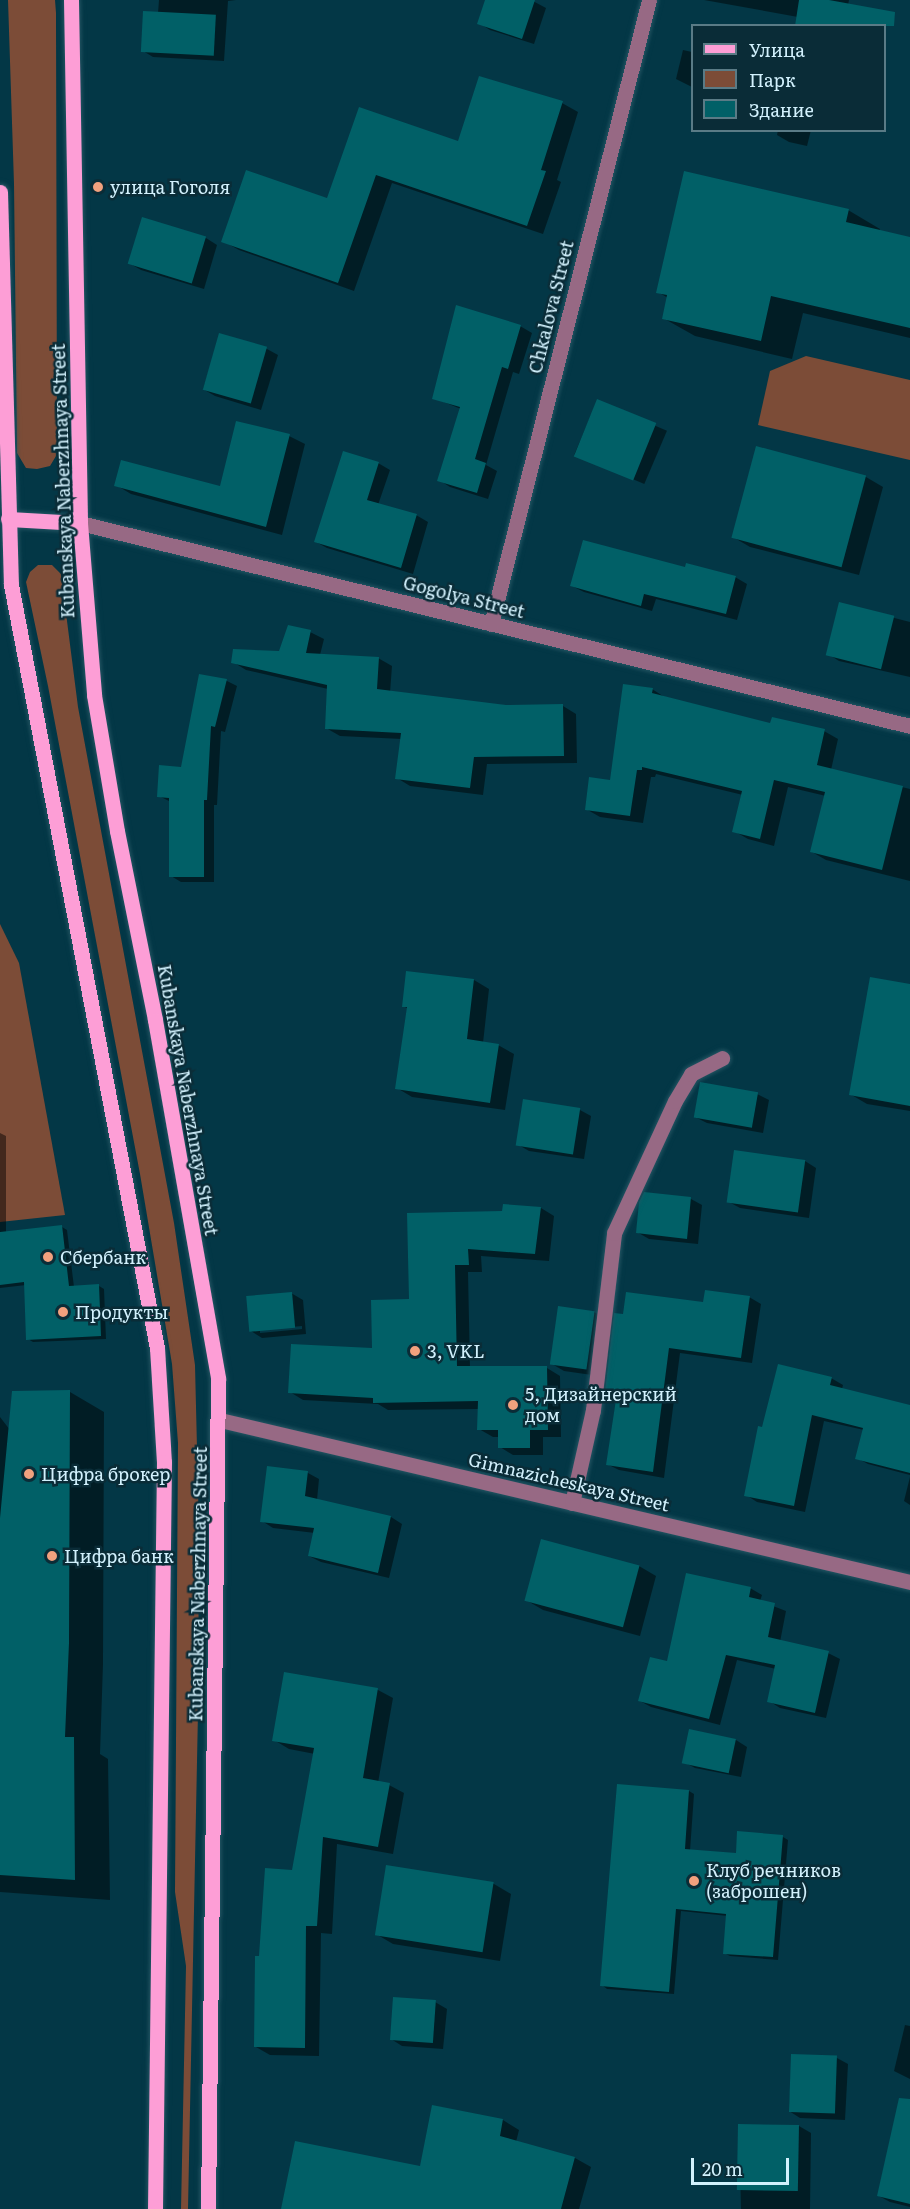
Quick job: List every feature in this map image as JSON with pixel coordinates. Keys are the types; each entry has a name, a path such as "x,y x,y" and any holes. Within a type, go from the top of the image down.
{"main road":[{"name":"Kubanskaya Naberzhnaya Street","path":"71,0 80,523 94,695 117,831 157,1031 218,1379 220,1420 208,2209"},
{"name":"Kubanskaya Naberzhnaya Street","path":"0,192 11,585 25,669 157,1348 164,1462 155,2209"},
{"name":"Gogolya Street","path":"8,519 80,523"}],"street":[{"name":"Chkalova Street","path":"491,624 649,0"},
{"name":"Gogolya Street","path":"80,523 910,726"},
{"path":"572,1503 593,1410 614,1233 675,1101 686,1083 692,1074 722,1058"},
{"name":"Gimnazicheskaya Street","path":"220,1420 910,1582"}],"green space":[{"path":"8,0 55,0 56,13 57,439 56,456 50,466 37,469 26,468 17,453 14,184"},
{"path":"806,356 910,380 910,460 758,425 770,371"},
{"path":"38,565 52,565 61,574 78,707 174,1223 195,1365 199,1531 198,1712 188,2209 181,2209 186,1966 175,1892 178,1443 172,1364 140,1174 48,686 26,582 30,572"},
{"path":"0,924 19,963 65,1215 0,1222"}],"building":[{"path":"485,0 535,0 522,39 477,24"},
{"path":"799,0 829,0 895,12 894,26 886,26 886,24 795,24"},
{"path":"143,11 216,15 214,56 141,52"},
{"path":"479,76 563,101 541,170 546,171 527,226 376,175 338,283 221,242 246,170 327,198 359,107 458,141"},
{"path":"684,171 849,209 846,222 910,237 910,328 771,296 761,341 662,319 667,295 656,293"},
{"path":"142,217 206,237 192,283 128,264"},
{"path":"456,305 521,325 508,369 502,367 475,459 486,463 477,493 437,481 460,407 432,399"},
{"path":"219,333 267,347 251,403 203,390"},
{"path":"597,399 656,423 633,480 574,456"},
{"path":"236,421 290,434 266,527 114,486 121,460 220,486"},
{"path":"756,446 866,476 842,567 731,538"},
{"path":"343,451 379,462 367,500 417,514 401,568 314,542"},
{"path":"583,540 685,567 686,563 736,576 726,614 644,594 641,606 570,586"},
{"path":"839,602 894,616 881,669 826,655"},
{"path":"288,625 311,630 306,653 379,657 377,689 506,705 563,704 564,756 474,757 470,788 395,779 401,733 325,729 327,685 231,663 233,649 279,651"},
{"path":"199,674 227,679 215,727 211,726 207,800 204,800 204,877 169,877 169,798 157,797 159,765 181,767"},
{"path":"623,684 653,688 652,693 770,723 772,717 825,729 817,765 903,786 882,870 810,852 825,792 774,780 760,839 732,832 742,791 642,767 642,770 637,770 630,816 585,810 589,777 610,780"},
{"path":"406,971 474,979 467,1039 499,1044 490,1103 395,1089 407,1007 402,1007"},
{"path":"870,977 910,984 910,1106 849,1095"},
{"path":"700,1082 758,1092 752,1128 694,1117"},
{"path":"523,1099 580,1108 573,1154 516,1145"},
{"path":"734,1150 805,1160 798,1213 727,1202"},
{"path":"644,1192 691,1197 687,1239 636,1233 639,1202"},
{"path":"503,1204 541,1207 535,1254 468,1249 469,1265 455,1265 457,1366 547,1366 548,1430 530,1430 530,1448 498,1448 498,1430 477,1430 478,1401 373,1403 373,1398 288,1393 291,1344 372,1348 371,1300 409,1299 407,1213 502,1211"},
{"path":"62,1225 69,1286 99,1284 101,1336 26,1340 24,1282 0,1285 0,1232"},
{"path":"705,1290 750,1296 741,1358 669,1348 653,1472 606,1465 617,1393 605,1391 614,1313 623,1314 626,1292 703,1302"},
{"path":"292,1292 295,1328 249,1332 246,1296"},
{"path":"558,1306 595,1311 586,1370 550,1364"},
{"path":"778,1364 832,1377 830,1385 910,1405 910,1473 855,1459 863,1428 812,1415 794,1506 744,1496 758,1426 762,1427"},
{"path":"70,1390 69,1643 65,1737 74,1737 75,1880 0,1875 0,1518 12,1391"},
{"path":"267,1466 308,1471 305,1496 391,1516 378,1573 308,1556 314,1528 260,1522"},
{"path":"541,1539 640,1565 623,1627 524,1601"},
{"path":"686,1573 751,1587 749,1597 775,1603 768,1637 829,1651 815,1713 767,1702 775,1665 726,1655 709,1719 638,1701 650,1657 667,1661"},
{"path":"284,1672 378,1688 363,1778 390,1783 378,1847 323,1837 317,1926 306,1926 305,2048 254,2047 255,1956 259,1956 265,1868 292,1870 314,1748 272,1741"},
{"path":"689,1729 736,1739 729,1773 682,1763"},
{"name":"Клуб речников (заброшен)","path":"617,1784 689,1790 685,1849 736,1853 737,1831 783,1835 773,1957 723,1954 726,1914 676,1909 669,1992 600,1986"},
{"path":"386,1865 494,1882 483,1952 375,1935"},
{"path":"393,1997 436,2000 433,2043 390,2040"},
{"path":"791,2054 837,2056 835,2114 789,2112"},
{"path":"899,2098 910,2099 910,2204 877,2196"},
{"path":"432,2105 503,2119 500,2136 575,2157 561,2209 281,2209 295,2141 420,2166"},
{"path":"738,2124 799,2125 798,2191 737,2190"}],"place":[{"name":"улица Гоголя","path":"98,187"},
{"name":"Сбербанк","path":"48,1257"},
{"name":"Продукты","path":"63,1312"},
{"name":"3, VKL","path":"415,1351"},
{"name":"5, Дизайнерский дом","path":"513,1405"},
{"name":"Цифра брокер","path":"29,1474"},
{"name":"Цифра банк","path":"52,1556"},
{"name":"Клуб речников (заброшен)","path":"694,1881"}]}
